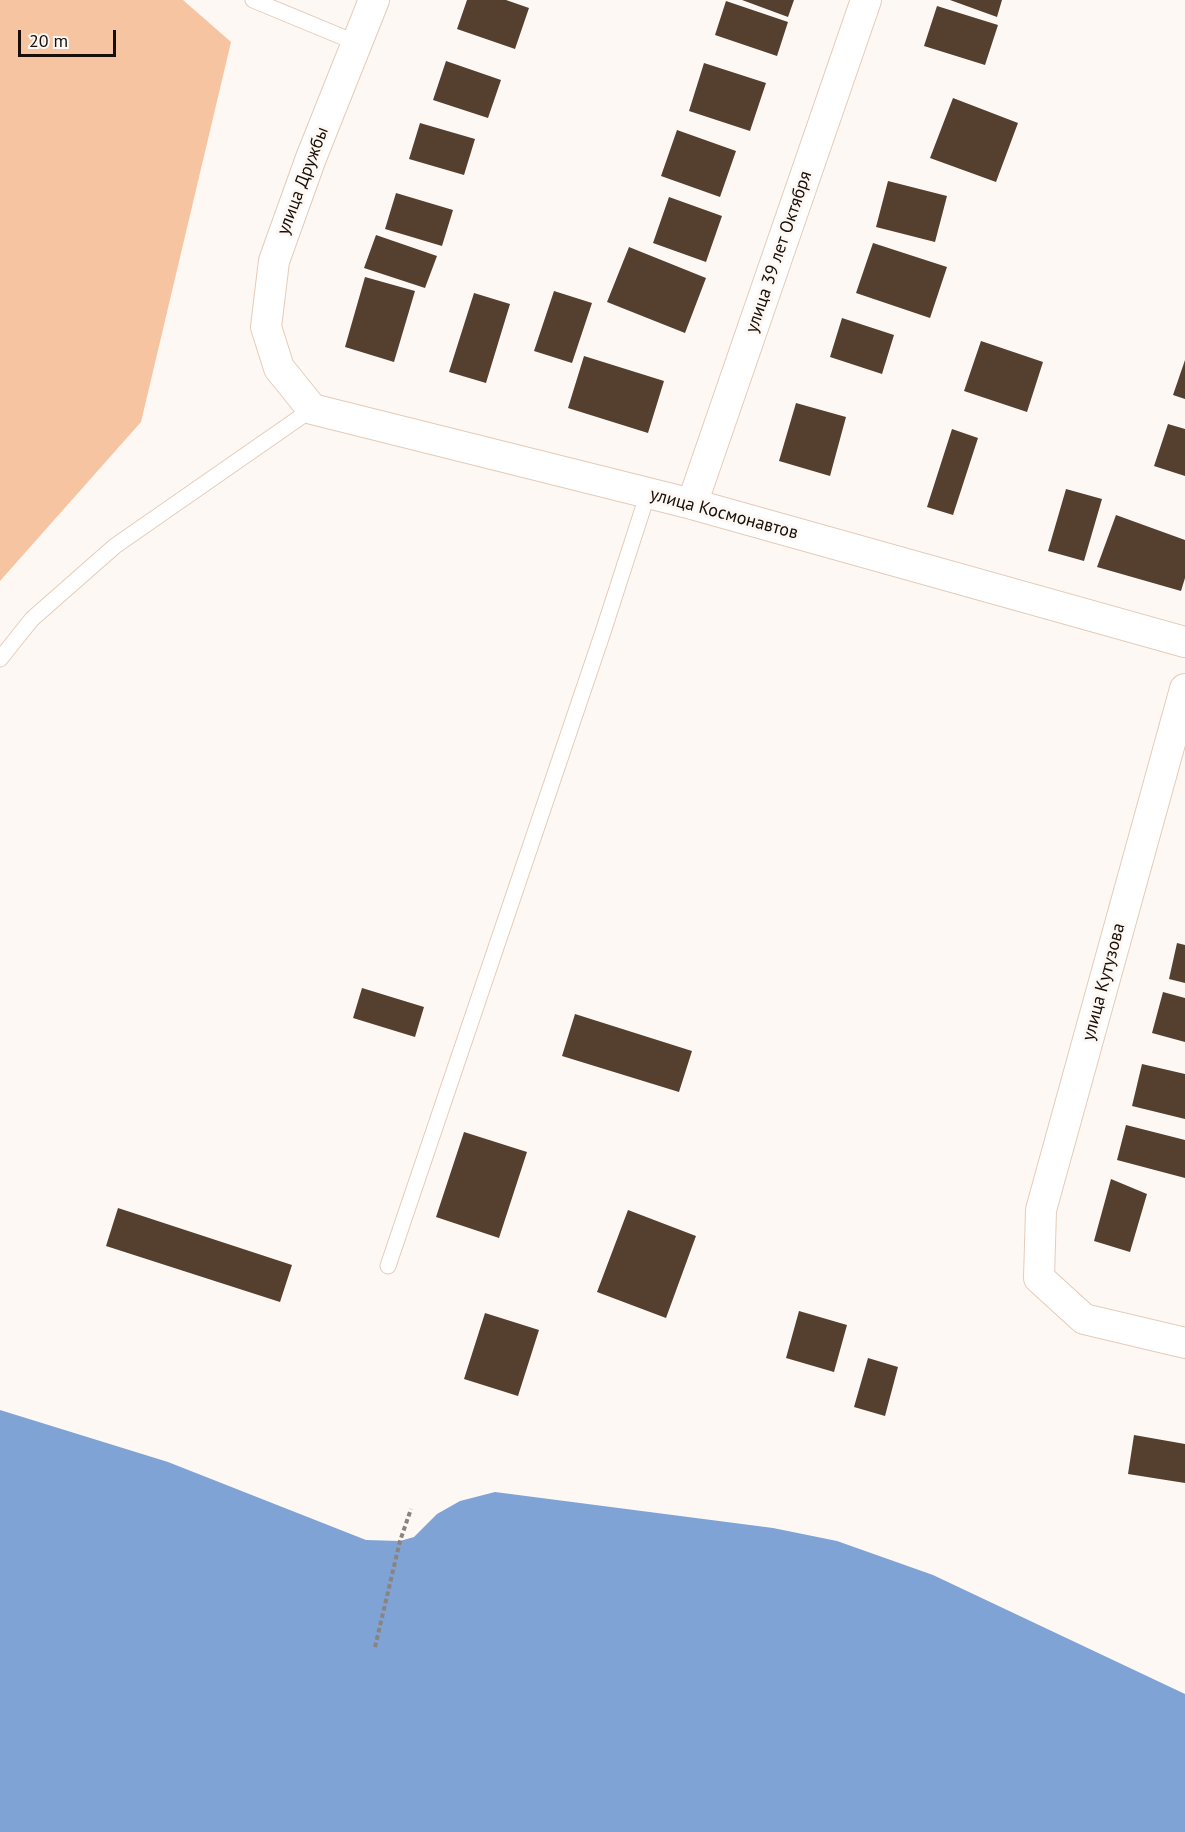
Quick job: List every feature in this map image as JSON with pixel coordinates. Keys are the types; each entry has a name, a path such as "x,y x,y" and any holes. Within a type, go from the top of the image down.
{"street":[{"name":"улица Дружбы","path":"312,409 279,368 266,327 273,261 374,0"},
{"name":"улица 39 лет Октября","path":"692,504 866,0"},
{"name":"улица Космонавтов","path":"312,409 692,504 1185,642"},
{"name":"улица Кутузова","path":"1185,689 1041,1210 1040,1278 1084,1319 1185,1342"}],"lane":[{"path":"253,0 357,43"},
{"path":"0,659 32,619 115,546 312,409"},
{"path":"388,1266 648,493"}],"path":[{"path":"375,1647 400,1541 411,1509"}],"shaded area":[{"path":"0,0 183,0 231,42 141,422 0,581"}],"water":[{"path":"0,1410 168,1462 366,1540 400,1541 414,1537 437,1514 460,1501 495,1492 773,1528 837,1541 933,1575 1185,1694 1185,1832 0,1832"}],"building":[{"path":"467,0 506,0 529,8 515,49 457,29"},
{"path":"742,0 794,0 788,17"},
{"path":"950,0 1002,0 997,17"},
{"path":"726,1 788,22 777,56 715,35"},
{"path":"937,6 998,25 985,65 924,46"},
{"path":"446,61 501,80 488,118 433,100"},
{"path":"704,63 766,83 750,131 689,111"},
{"path":"953,98 1018,123 996,182 930,158"},
{"path":"420,123 475,139 464,175 409,159"},
{"path":"677,130 736,151 720,197 661,176"},
{"path":"888,181 947,196 935,242 876,227"},
{"path":"396,193 453,210 442,246 385,229"},
{"path":"669,197 722,216 706,262 653,243"},
{"path":"376,235 437,256 425,288 364,268"},
{"path":"873,243 947,267 930,318 856,293"},
{"path":"629,247 706,278 685,333 607,302"},
{"path":"365,277 415,291 394,362 345,347"},
{"path":"554,291 592,303 572,363 534,351"},
{"path":"474,293 510,304 486,383 449,372"},
{"path":"842,318 894,335 882,374 830,357"},
{"path":"981,341 1043,362 1027,412 964,391"},
{"path":"584,356 664,381 648,433 568,408"},
{"path":"1185,360 1185,399 1173,395"},
{"path":"796,403 846,417 830,476 779,461"},
{"path":"1168,424 1185,429 1185,476 1154,466"},
{"path":"952,429 978,438 953,515 927,507"},
{"path":"1066,489 1102,499 1084,561 1048,551"},
{"path":"1116,515 1185,540 1185,578 1181,591 1097,567"},
{"path":"1177,943 1185,945 1185,983 1169,979"},
{"path":"362,988 424,1007 415,1037 353,1018"},
{"path":"1163,992 1185,998 1185,1042 1152,1033"},
{"path":"575,1014 692,1051 679,1092 562,1056"},
{"path":"1142,1064 1185,1074 1185,1119 1132,1106"},
{"path":"1126,1125 1185,1140 1185,1178 1117,1160"},
{"path":"464,1132 527,1152 499,1238 436,1217"},
{"path":"1111,1179 1147,1194 1130,1252 1094,1241"},
{"path":"118,1208 292,1265 280,1302 106,1246"},
{"path":"628,1210 696,1236 666,1318 597,1292"},
{"path":"799,1311 847,1325 834,1372 786,1358"},
{"path":"485,1313 539,1330 518,1396 464,1379"},
{"path":"868,1358 898,1367 885,1416 854,1407"},
{"path":"1134,1435 1185,1444 1185,1483 1128,1474"}]}
